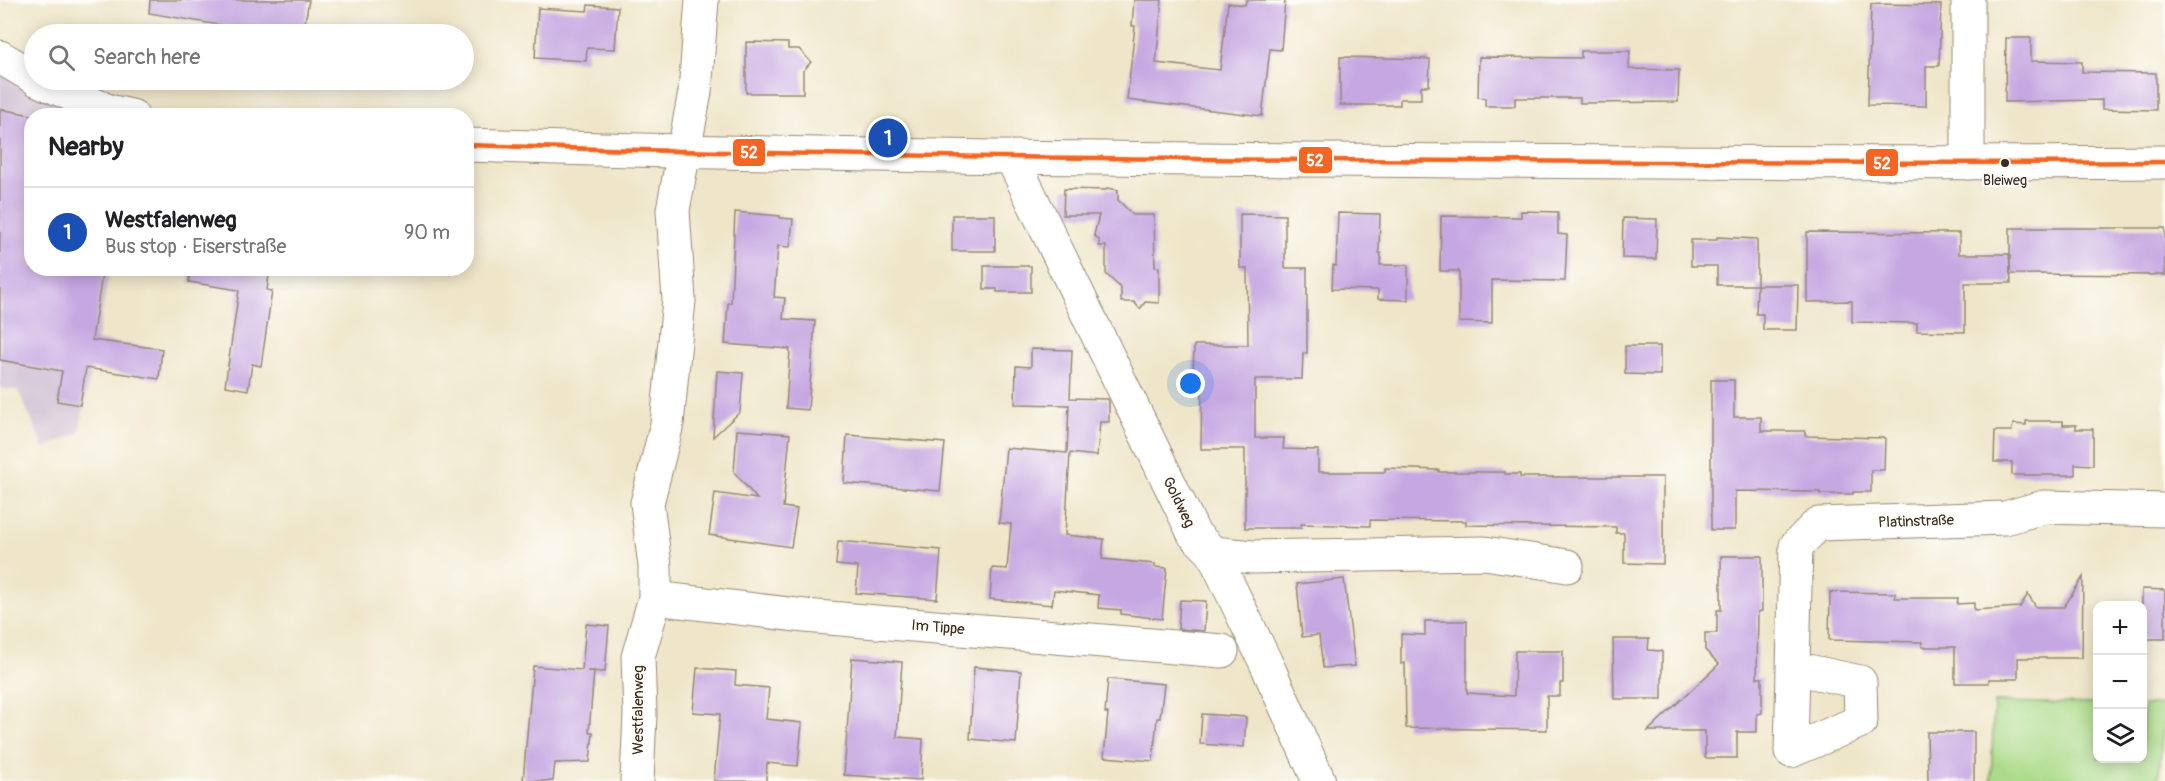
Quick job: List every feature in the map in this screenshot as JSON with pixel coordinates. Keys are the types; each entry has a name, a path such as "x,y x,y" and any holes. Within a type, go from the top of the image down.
{"street":[{"name":"Westfalenweg","path":"637,781 640,714 638,657 655,598 655,566 647,503 667,424 679,300 673,210 695,92 702,0"},
{"path":"1968,0 1968,164"},
{"path":"0,57 24,71"},
{"path":"63,90 102,108"},
{"path":"474,145 1012,158 1968,164 2165,162"},
{"name":"Goldweg","path":"1012,158 1194,534 1214,553 1319,781"},
{"name":"Platinstraße","path":"1794,668 1796,546 1818,524 2005,518 2044,507 2165,510"},
{"path":"1214,553 1253,557 1485,553 1567,566"},
{"name":"Im Tippe","path":"655,598 805,616 1222,651"}],"shaded area":[{"path":"0,74 24,85 24,90 36,90 75,108 24,108 24,276 109,276 79,433 44,448 18,390 0,388"}],"green space":[{"path":"1994,702 2093,704 2093,763 2147,763 2147,705 2165,705 2158,781 1991,781"}],"building":[{"path":"150,0 309,0 305,24 213,24 149,13"},
{"path":"1134,0 1162,0 1156,63 1220,70 1228,3 1245,5 1246,0 1285,0 1281,50 1270,49 1262,116 1127,100 1135,26 1132,26"},
{"path":"1871,4 1941,5 1939,66 1926,66 1926,106 1868,105"},
{"path":"588,5 618,7 615,49 587,48 586,61 535,58 538,8 587,11"},
{"path":"2006,38 2031,38 2031,61 2082,62 2082,72 2156,73 2156,110 2102,109 2102,100 2005,102"},
{"path":"746,42 788,43 788,49 799,49 811,62 803,71 803,93 746,93"},
{"path":"1581,51 1630,51 1629,69 1679,70 1678,102 1580,103 1580,98 1515,98 1515,106 1485,106 1485,98 1478,97 1479,57 1581,58"},
{"path":"1340,57 1430,59 1429,86 1421,86 1421,99 1400,99 1400,105 1340,105"},
{"path":"0,109 24,114 24,276 102,276 92,340 162,349 159,379 86,368 80,405 57,401 62,371 0,360"},
{"path":"1107,188 1118,190 1118,200 1133,215 1154,215 1155,267 1159,267 1159,303 1145,302 1140,309 1134,302 1121,302 1121,288 1106,274 1106,246 1099,246 1099,240 1094,235 1099,215 1063,215 1064,189 1106,190"},
{"path":"1521,211 1558,212 1558,234 1567,235 1565,281 1492,280 1492,323 1459,322 1459,271 1440,271 1441,216 1521,217"},
{"path":"735,212 793,219 790,247 778,246 774,297 785,298 783,319 815,321 808,410 786,408 790,349 725,344 728,303 731,303"},
{"path":"1338,213 1380,214 1380,265 1408,265 1408,300 1378,299 1378,290 1332,289 1333,265 1336,266"},
{"path":"1240,214 1285,215 1285,268 1307,268 1307,353 1303,353 1302,379 1255,379 1255,438 1284,438 1283,449 1318,450 1318,472 1385,472 1385,468 1439,470 1439,472 1505,472 1505,474 1520,474 1520,477 1663,477 1663,564 1624,563 1624,533 1616,533 1616,527 1466,525 1466,521 1370,520 1370,526 1301,524 1301,528 1245,528 1245,449 1201,449 1202,378 1193,378 1194,345 1248,345 1247,268 1240,268"},
{"path":"952,215 995,215 995,251 952,251"},
{"path":"1623,218 1657,219 1656,259 1622,258"},
{"path":"2010,228 2165,228 2165,275 2010,274"},
{"path":"1807,232 1959,233 1959,254 2009,254 2011,283 1965,283 1965,332 1917,331 1917,323 1852,322 1852,301 1807,302"},
{"path":"1717,237 1757,239 1757,285 1717,285 1717,266 1691,266 1691,240 1717,240"},
{"path":"984,266 1031,266 1031,292 997,292 997,289 984,289"},
{"path":"189,276 269,276 267,290 272,291 261,366 252,364 248,390 225,386 239,290 189,282"},
{"path":"1757,285 1798,285 1797,330 1763,330 1763,314 1756,314"},
{"path":"1625,346 1660,346 1660,375 1625,374"},
{"path":"1031,349 1072,350 1070,398 1108,399 1109,402 1109,422 1100,422 1097,456 1070,453 1065,535 1104,539 1102,559 1155,564 1155,567 1167,568 1162,619 1121,614 1121,610 1098,608 1099,595 1054,590 1052,605 990,599 992,568 1007,569 1011,524 999,523 1006,448 1067,453 1069,405 1015,404 1016,366 1031,367"},
{"path":"717,371 743,373 740,412 713,437"},
{"path":"1711,380 1734,380 1734,417 1761,417 1761,431 1805,431 1805,436 1885,438 1884,470 1871,470 1871,492 1820,494 1820,492 1735,491 1735,530 1711,530"},
{"path":"2026,421 2063,421 2063,425 2076,425 2076,429 2093,429 2093,465 2075,464 2075,475 2012,475 2012,462 1994,462 1995,431 2012,431 2013,424 2026,425"},
{"path":"737,430 790,434 783,507 797,509 791,547 709,535 715,493 757,499 734,472"},
{"path":"847,435 945,443 940,491 844,483"},
{"path":"838,541 941,550 937,599 856,593 858,567 836,565"},
{"path":"1721,556 1762,556 1762,611 1758,612 1757,678 1762,678 1762,713 1757,714 1757,732 1737,732 1737,758 1705,758 1705,731 1648,731 1719,664 1705,650 1705,633 1717,633 1717,610 1721,610"},
{"path":"2083,577 2082,658 2018,658 2018,679 1989,679 1989,683 1955,683 1955,647 1922,647 1922,642 1829,640 1830,592 1895,593 1895,598 1958,598 1957,604 1974,603 1974,610 2020,607 2028,594 2036,607 2064,607"},
{"path":"1344,579 1355,666 1323,668 1319,635 1302,637 1297,584"},
{"path":"2142,589 2165,590 2165,639 2147,639 2147,601 2142,601"},
{"path":"1180,600 1206,601 1204,631 1178,629"},
{"path":"1425,621 1467,621 1467,693 1514,696 1515,651 1563,651 1563,683 1560,683 1560,696 1547,696 1547,730 1406,728 1405,663 1401,664 1401,634 1425,635"},
{"path":"586,624 609,626 605,672 594,671 589,732 593,732 590,762 555,763 553,781 523,781 533,666 582,670"},
{"path":"1613,639 1649,639 1648,650 1662,651 1662,699 1614,699"},
{"path":"852,658 902,662 897,737 923,739 921,780 844,775"},
{"path":"974,667 1021,671 1016,743 970,739"},
{"path":"697,668 736,671 735,685 769,688 766,719 802,723 798,766 767,763 766,781 714,781 720,714 693,712"},
{"path":"1108,679 1164,684 1160,718 1157,718 1153,761 1104,757"},
{"path":"1202,714 1246,717 1244,747 1200,744"},
{"path":"1927,732 1974,732 1974,781 1928,781"}],"transit line":[{"name":"52","path":"474,145 1090,158 1815,163 2165,162"}],"place":[{"name":"Westfalenweg","path":"888,138"},
{"name":"Bleiweg","path":"2005,163"}]}
